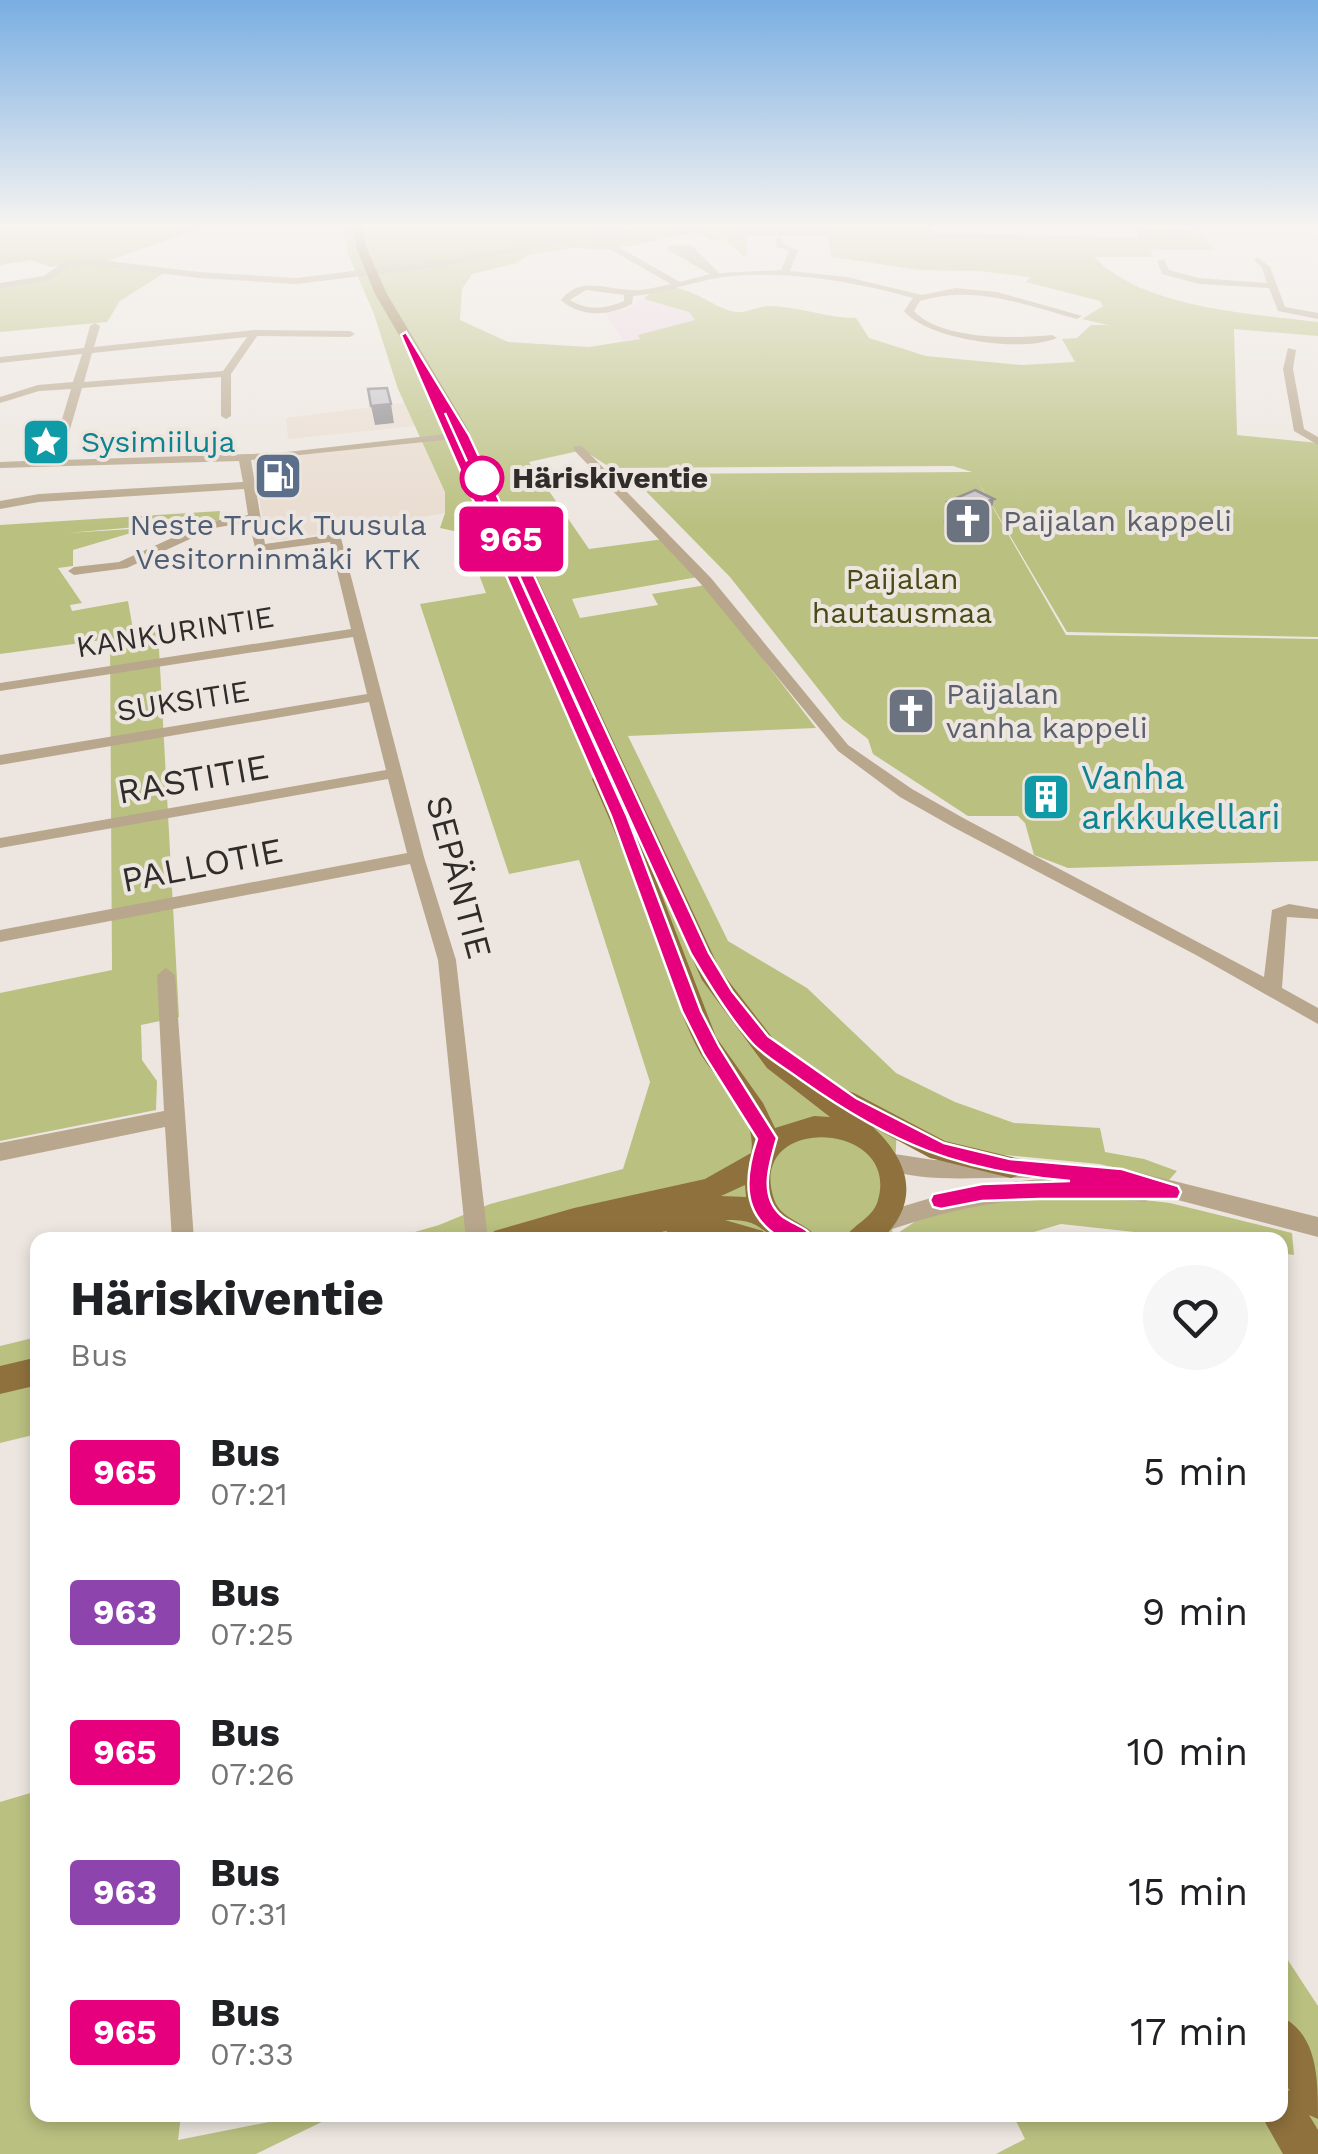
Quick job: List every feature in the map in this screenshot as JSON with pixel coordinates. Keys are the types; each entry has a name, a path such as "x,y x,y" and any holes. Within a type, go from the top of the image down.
{"main road":[{"path":"401,325 700,954 725,996 776,1061 840,1111 880,1152 892,1197 869,1232"},
{"path":"456,436 619,816 696,1021 767,1138 756,1184 770,1229 707,1226 613,1232"},
{"path":"762,1041 849,1103 915,1139 964,1158 1010,1168"},
{"path":"531,1232 710,1190 739,1178 783,1134 810,1126 848,1129 880,1152"},
{"path":"0,1380 30,1373"},
{"path":"0,1394 30,1388"},
{"path":"1288,2050 1318,2097"},
{"path":"1288,2122 1308,2154"}],"street":[{"path":"920,325 983,336 1052,338"},
{"path":"55,461 95,326"},
{"path":"226,416 226,374 254,334"},
{"path":"0,360 254,334 350,334"},
{"path":"1291,350 1288,369 1299,431 1318,442"},
{"path":"0,400 38,388 226,374"},
{"path":"0,465 278,456 456,436"},
{"path":"578,448 706,580 843,748 906,793 1273,989 1318,1018"},
{"path":"74,571 122,565 211,525 254,518 244,455"},
{"path":"0,505 39,498 249,486"},
{"name":"SEPÄNTIE","path":"254,518 260,549 334,538 416,857 447,960 476,1232"},
{"name":"KANKURINTIE","path":"0,687 359,632"},
{"name":"SUKSITIE","path":"0,760 376,698"},
{"name":"RASTITIE","path":"0,843 396,774"},
{"name":"PALLOTIE","path":"0,936 416,857"},
{"path":"1273,989 1278,914 1289,910 1313,914"},
{"path":"166,974 182,1232"},
{"path":"0,1152 174,1117"},
{"path":"880,1152 934,1169 1010,1168 1108,1175 1318,1228"},
{"path":"873,1232 924,1205 982,1192 1170,1192"}],"shaded area":[{"path":"613,325 679,325 639,335 640,339 624,341"},
{"path":"404,403 416,426 288,439 286,418"},
{"path":"424,442 445,492 445,513 283,540 266,539 253,459"}],"green space":[{"path":"0,325 80,325 0,332"},
{"name":"Paijalan hautausmaa","path":"377,325 470,325 508,342 589,347 640,339 638,335 678,325 860,325 869,338 926,356 1022,365 1075,362 1062,339 1077,338 1091,325 1318,325 1318,336 1234,329 1237,435 1318,443 1318,637 1067,632 973,473 1066,635 1318,639 1318,861 1068,868 1034,855 1025,823 1018,816 968,816 873,754 868,739 842,719 730,577 629,474 972,472 953,466 611,468 583,450 529,462 589,549 664,539 698,577 572,599 580,618 658,605 652,594 706,585 816,728 628,736 728,941 807,988 896,1073 955,1102 1014,1123 1100,1128 1105,1152 1144,1159 1177,1171 1169,1180 1099,1164 973,1152 897,1125 892,1232 415,1232 490,1204 623,1169 650,1082 579,860 509,874 420,604 486,593 463,533 440,528 445,492 398,389"},
{"path":"220,511 219,520 67,533 148,528 73,550 73,566 58,568 82,603 70,605 72,611 128,601 134,635 158,630 179,1017 141,1025 142,1060 157,1081 156,1110 0,1141 0,993 112,970 110,639 0,654 0,525"},
{"path":"1110,1196 1170,1203 1288,1232 1134,1232 1061,1224 1034,1232 900,1232 925,1215 988,1198"},
{"path":"1288,1232 1292,1233 1294,1255 1288,1254"},
{"path":"30,1339 30,1436 0,1443 0,1346"},
{"path":"30,1793 30,2122 180,2122 178,2140 269,2122 322,2122 256,2154 0,2154 0,1802"},
{"path":"1288,1960 1318,2006 1318,2154 996,2154 1025,2139 1016,2122 1288,2122"}],"building":[{"path":"387,388 391,404 371,406 368,389"},
{"path":"975,490 994,499 956,512 947,502"}],"bus line":[{"name":"965","path":"789,1232 772,1220 762,1205 756,1184 755,1175 767,1138 711,1050 692,1011 619,816 406,335 463,435 710,974 762,1041 849,1103 940,1150 1010,1168 1080,1171 1122,1178 1170,1192 982,1192 941,1200"}],"place":[{"name":"Sysimiiluja","path":"46,442"},
{"name":"Neste Truck Tuusula Vesitorninmäki KTK","path":"278,476"},
{"name":"Häriskiventie","path":"482,478"},
{"name":"Paijalan kappeli","path":"968,521"},
{"name":"Paijalan vanha kappeli","path":"911,711"},
{"name":"Vanha arkkukellari","path":"1046,797"}]}
